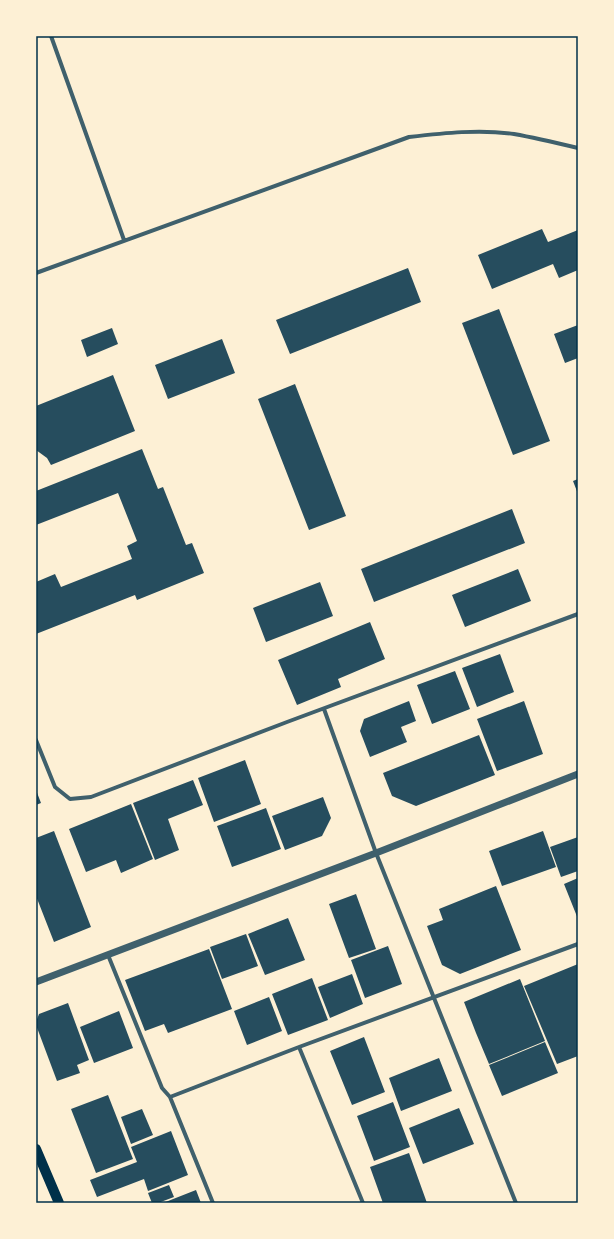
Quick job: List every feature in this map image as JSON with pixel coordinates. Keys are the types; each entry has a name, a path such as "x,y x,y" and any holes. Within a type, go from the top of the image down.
{"main road":[{"path":"36,1149 59,1203"}],"street":[{"path":"51,36 124,240"},
{"path":"36,273 409,137 461,132 513,134 578,148"},
{"path":"36,740 55,787 70,799 91,797 578,614"},
{"path":"324,709 376,853 516,1203"},
{"path":"36,982 376,853 578,774"},
{"path":"170,1097 299,1047 578,944"},
{"path":"108,955 162,1088 170,1097 213,1203"},
{"path":"299,1047 363,1203"}],"building":[{"path":"542,229 548,242 578,230 578,270 559,278 553,264 492,289 478,255"},
{"path":"408,268 421,302 290,354 276,320"},
{"path":"499,309 550,441 513,455 462,323"},
{"path":"578,325 578,358 565,363 554,334"},
{"path":"112,328 118,344 87,357 81,340"},
{"path":"222,339 235,373 168,399 155,365"},
{"path":"113,375 135,431 51,465 47,458 36,450 36,406"},
{"path":"295,384 346,516 309,530 258,399"},
{"path":"142,449 158,489 163,487 186,545 192,543 204,573 137,600 135,595 36,634 36,582 55,574 61,587 132,559 127,546 137,541 118,493 36,525 36,491"},
{"path":"578,479 578,494 573,481"},
{"path":"512,509 525,543 374,602 361,569"},
{"path":"518,569 531,601 465,627 452,595"},
{"path":"320,582 333,616 266,642 253,608"},
{"path":"370,622 385,659 338,679 341,687 297,705 278,660"},
{"path":"500,654 514,692 477,707 462,668"},
{"path":"455,671 470,709 432,724 417,685"},
{"path":"409,701 416,721 401,727 407,742 370,757 360,731 364,719"},
{"path":"524,701 543,754 497,771 477,719"},
{"path":"479,735 495,775 416,806 392,796 383,773"},
{"path":"245,760 261,804 214,822 198,778"},
{"path":"193,780 203,805 168,819 179,850 155,860 133,803"},
{"path":"36,790 41,803 36,805"},
{"path":"323,797 331,818 322,836 285,850 272,816"},
{"path":"131,804 153,859 121,873 116,860 86,872 69,829"},
{"path":"266,808 281,849 232,867 217,826"},
{"path":"54,831 91,927 54,942 36,896 36,838"},
{"path":"543,831 556,867 502,886 489,851"},
{"path":"578,837 578,871 561,877 550,847"},
{"path":"578,878 578,919 564,884"},
{"path":"496,886 521,950 460,974 442,965 427,926 443,920 439,909"},
{"path":"356,894 376,949 349,958 329,904"},
{"path":"288,918 305,960 265,975 248,934"},
{"path":"246,934 258,966 222,979 210,947"},
{"path":"388,946 402,984 365,998 351,960"},
{"path":"209,949 232,1009 168,1033 164,1024 145,1031 125,980"},
{"path":"578,964 578,1056 557,1064 524,986"},
{"path":"352,974 363,1004 330,1018 318,987"},
{"path":"312,978 328,1020 288,1035 272,994"},
{"path":"520,979 545,1041 489,1064 464,1002"},
{"path":"269,997 282,1031 247,1045 234,1011"},
{"path":"68,1003 89,1060 77,1065 80,1073 57,1081 36,1022 39,1014"},
{"path":"119,1011 133,1048 94,1063 80,1027"},
{"path":"364,1037 385,1092 352,1105 330,1051"},
{"path":"545,1042 558,1073 502,1096 489,1065"},
{"path":"439,1058 452,1091 401,1111 389,1078"},
{"path":"108,1095 133,1159 96,1173 71,1109"},
{"path":"393,1102 410,1147 374,1161 357,1116"},
{"path":"459,1108 474,1144 423,1164 409,1128"},
{"path":"142,1109 153,1135 131,1144 121,1117"},
{"path":"171,1131 188,1175 148,1191 144,1179 97,1197 90,1180 137,1162 131,1147"},
{"path":"409,1153 427,1203 383,1203 370,1167"},
{"path":"169,1185 174,1197 158,1203 152,1203 148,1193"},
{"path":"196,1190 201,1203 163,1203"}]}
